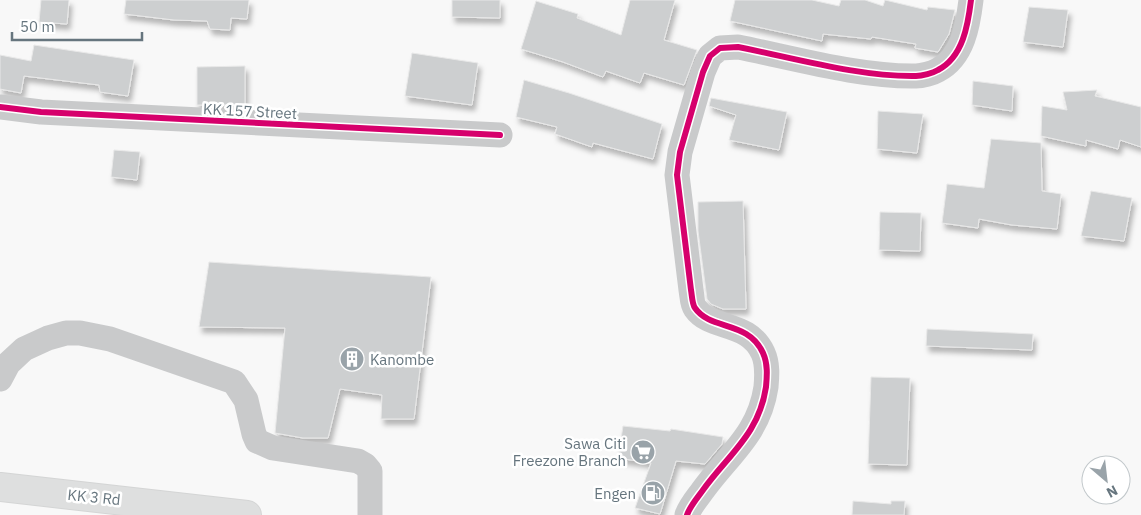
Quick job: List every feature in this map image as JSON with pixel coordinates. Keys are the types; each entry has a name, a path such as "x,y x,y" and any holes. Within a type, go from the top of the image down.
{"highway":[{"name":"KK 3 Rd","path":"0,487 247,515"}],"street":[{"path":"686,515 708,483 752,430 763,405 768,374 763,353 751,337 731,326 708,320 695,308 691,290 677,175 680,152 703,72 710,56 720,48 738,47 866,72 918,76 939,70 956,56 967,27 972,0"},
{"name":"KK 157 Street","path":"0,107 41,112 500,135"},
{"path":"0,379 8,364 24,349 48,338 66,333 80,333 110,339 234,382 241,389 246,400 257,441 273,448 358,461 366,465 370,471 370,515"}],"building":[{"path":"41,0 69,0 67,24 39,22"},
{"path":"126,0 249,0 247,19 231,18 230,30 210,29 207,21 174,20 124,14"},
{"path":"452,0 500,0 500,18 452,17"},
{"path":"630,0 675,0 664,40 697,50 684,85 644,73 640,83 606,71 603,77 521,49 536,1 578,14 577,18 621,35"},
{"path":"735,0 812,0 839,6 841,0 865,0 883,6 885,0 927,10 928,7 955,10 949,34 938,52 915,48 916,44 872,37 871,39 823,34 822,41 730,21"},
{"path":"1029,7 1068,10 1063,47 1023,42"},
{"path":"34,45 134,60 128,96 100,92 99,85 24,76 21,93 0,89 0,55 31,61"},
{"path":"412,53 478,63 472,105 405,96"},
{"path":"245,66 245,105 197,105 197,67"},
{"path":"524,80 662,124 653,159 593,143 592,147 555,134 557,127 516,117"},
{"path":"973,81 1013,86 1012,111 972,105"},
{"path":"1097,90 1095,96 1141,107 1141,147 1120,140 1118,149 1086,140 1086,146 1041,136 1042,106 1067,110 1063,92"},
{"path":"711,98 787,112 779,150 729,140 736,115 709,106"},
{"path":"878,111 923,114 917,153 877,149"},
{"path":"991,139 1041,143 1042,191 1061,194 1057,229 1012,225 979,219 978,228 942,223 947,184 984,188"},
{"path":"114,150 140,152 137,180 111,177"},
{"path":"1091,191 1132,198 1124,241 1081,236"},
{"path":"743,201 746,309 723,309 711,304 707,299 698,231 698,202"},
{"path":"880,212 921,213 920,251 879,250"},
{"name":"Kanombe","path":"209,262 431,277 414,419 381,419 382,395 340,389 328,438 303,438 275,433 285,328 199,327"},
{"path":"927,329 1033,334 1032,350 926,346"},
{"path":"871,377 910,378 907,465 868,464"},
{"path":"623,426 670,431 671,429 723,437 722,444 705,464 676,461 660,514 635,508 651,463 618,458"},
{"path":"853,501 891,504 891,501 905,501 904,515 852,515"}],"cycle path":[{"path":"687,515 713,477 750,431 762,403 767,379 765,357 756,343 739,330 710,320 702,315 695,308 693,302 677,175 680,152 703,72 710,56 720,48 738,47 850,70 895,75 924,75 936,71 946,64 959,49 966,30 971,0"},
{"path":"0,107 41,112 500,135"}],"place":[{"name":"Kanombe","path":"352,359"},
{"name":"Sawa Citi Freezone Branch","path":"643,452"},
{"name":"Engen","path":"653,493"}]}
